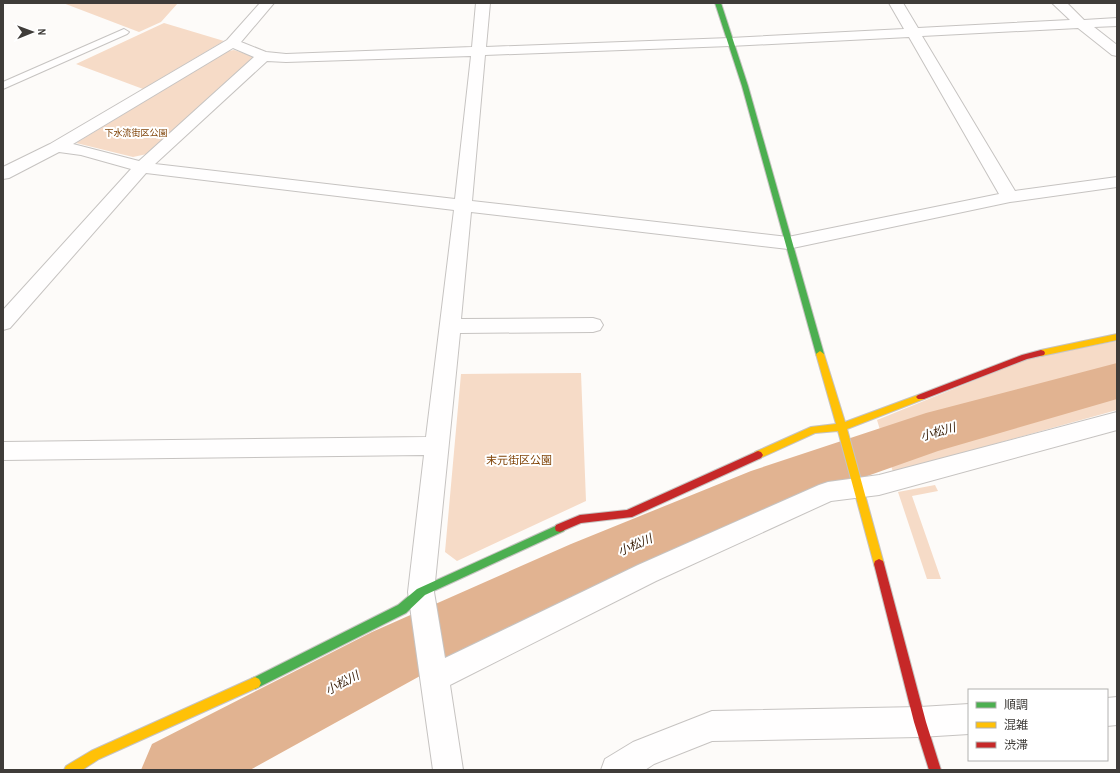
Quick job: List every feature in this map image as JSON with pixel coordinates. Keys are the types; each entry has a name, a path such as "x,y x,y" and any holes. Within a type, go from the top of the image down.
{"street":[{"path":"3,174 56,147 232,43 267,3"},
{"path":"448,770 421,592 464,206 483,3"},
{"path":"718,3 745,86 788,243 858,482 920,722 935,770"},
{"path":"896,3 1010,197"},
{"path":"1059,3 1080,24 1117,52"},
{"path":"232,43 264,56 286,58 730,42 1117,22"},
{"path":"3,323 141,168 264,56"},
{"path":"56,147 71,147 141,168 788,243 1010,197 1117,182"},
{"path":"3,154 22,164"},
{"path":"450,326 593,324"},
{"path":"70,770 95,755 292,665 402,609 421,592 580,520 628,514 814,430 841,426 1025,357 1117,337"},
{"path":"434,678 647,573 828,492 858,482 879,485 1117,421"},
{"path":"3,451 438,446"},
{"path":"616,770 644,753 712,726 920,722 968,719"}],"lane":[{"path":"3,86 124,32"}],"green space":[{"path":"63,3 178,3 161,22 139,32"},
{"path":"164,23 224,41 143,89 76,64"},
{"name":"下水流街区公園","path":"234,50 255,57 147,154 133,157 76,143 228,51"},
{"path":"1117,341 1117,410 893,472 877,420 1027,359"},
{"name":"末元街区公園","path":"581,373 586,501 457,561 445,552 461,374"},
{"path":"935,485 938,491 912,496 941,579 927,579 898,492"}],"waterway":[{"name":"小松川","path":"178,770 396,654 593,563 771,487 926,434 1117,381"}],"traffic: fast":[{"path":"718,3 745,86 820,354"},
{"path":"255,683 402,609 421,592 560,528"}],"traffic: slow":[{"path":"1041,353 1117,337"},
{"path":"820,354 856,477 879,564"},
{"path":"758,455 814,430 841,427 921,397"},
{"path":"70,770 95,755 255,683"}],"traffic: jam":[{"path":"921,397 1025,357 1041,353"},
{"path":"560,528 580,519 628,514 758,455"},
{"path":"879,564 920,722 935,770"}]}
